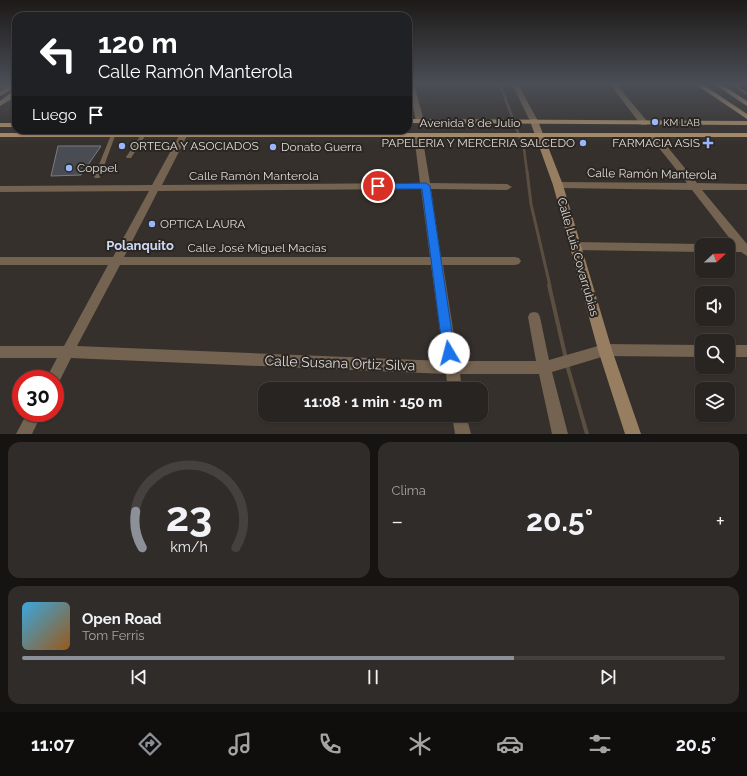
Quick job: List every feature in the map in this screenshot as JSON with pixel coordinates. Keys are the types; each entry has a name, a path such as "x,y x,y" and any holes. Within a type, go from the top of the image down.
{"main road":[{"path":"728,104 747,117"},
{"name":"Avenida 8 de Julio","path":"412,121 747,123"},
{"path":"0,125 12,125"},
{"name":"Avenida 8 de Julio","path":"0,135 747,135"}],"street":[{"path":"416,104 420,121"},
{"name":"Calle Luis Covarrubias","path":"523,104 534,135 558,185 605,350 633,434"},
{"path":"629,104 644,123"},
{"path":"418,135 453,382"},
{"path":"58,370 183,136"},
{"path":"654,136 746,250"},
{"name":"Calle Ramón Manterola","path":"558,185 747,187"},
{"name":"Calle Ramón Manterola","path":"0,189 426,186 508,187"},
{"path":"575,246 695,248"},
{"path":"735,249 746,250"},
{"name":"Calle José Miguel Macías","path":"0,261 515,261"},
{"path":"534,317 550,366 560,434"},
{"name":"Calle Susana Ortiz Silva","path":"0,352 68,352 451,368 550,366 605,350 695,350"},
{"path":"735,351 747,351"},
{"path":"24,434 30,422"},
{"path":"460,422 462,434"}],"lane":[{"path":"97,177 113,136"},
{"path":"129,157 143,136"}],"building":[{"name":"Coppel","path":"58,146 101,146 81,175 51,176"}],"waterway":[{"path":"507,104 524,149 527,172"},
{"path":"527,171 531,204 550,286"},
{"path":"549,285 566,359"},
{"path":"567,365 587,434"}],"place":[{"name":"KM LAB","path":"655,122"},
{"name":"PAPELERIA Y MERCERIA SALCEDO","path":"583,143"},
{"name":"FARMACIA ASIS","path":"708,143"},
{"name":"ORTEGA Y ASOCIADOS","path":"122,146"},
{"name":"Donato Guerra","path":"273,147"},
{"name":"Coppel","path":"69,168"},
{"name":"OPTICA LAURA","path":"152,224"}],"district":[{"name":"Polanquito","path":"140,245"}],"route":[{"path":"378,186 426,186 449,353"}]}
